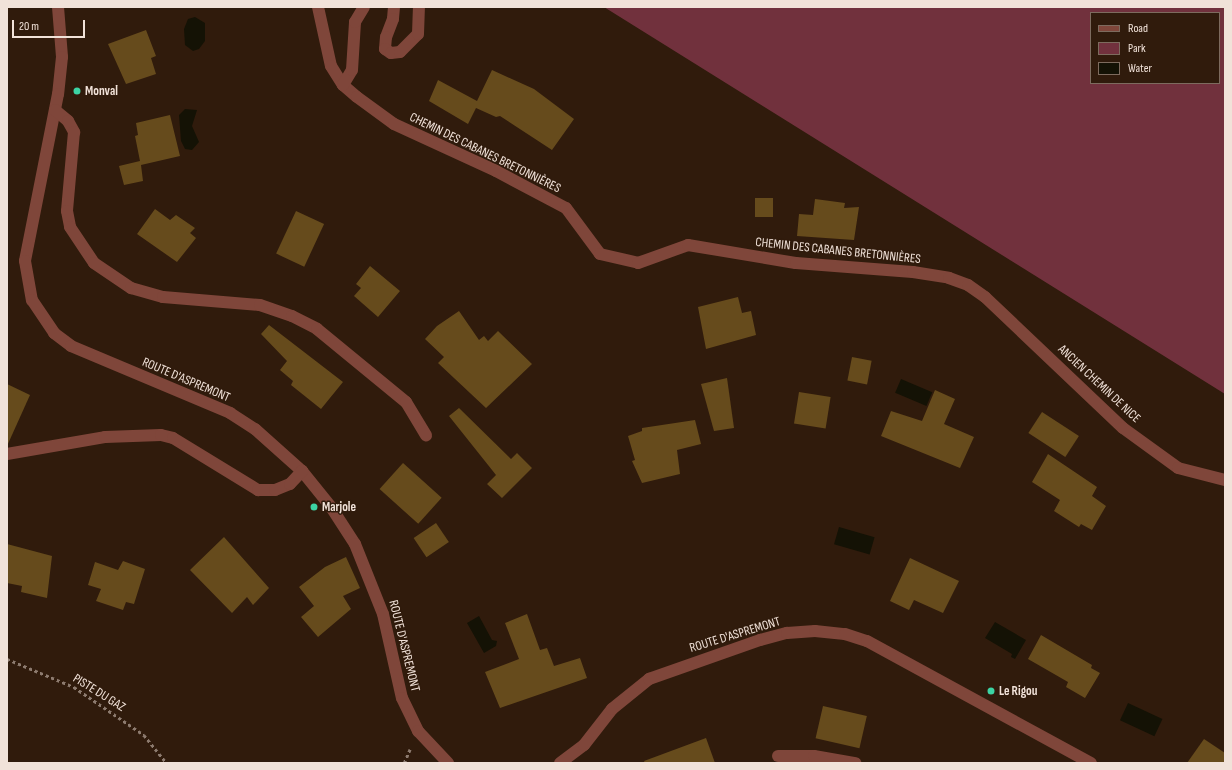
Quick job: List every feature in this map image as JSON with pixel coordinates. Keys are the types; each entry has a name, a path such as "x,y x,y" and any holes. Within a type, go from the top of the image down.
{"street":[{"name":"ROUTE D'ASPREMONT","path":"58,7 62,57 55,110 42,161 25,261 32,300 42,317 71,346 230,413 255,429 302,471 331,507 355,544 383,614 402,698 418,731 448,763"},
{"name":"CHEMIN DES CABANES BRETONNIÈRES","path":"318,7 332,66 343,85 394,124 496,171 566,208 600,254 638,263 688,245 796,263 913,272 968,285"},
{"path":"343,85 352,70 355,22 364,7"},
{"path":"394,7 393,19 386,37 385,49 391,53 400,52 418,34 419,7"},
{"path":"55,110 68,121 74,132 67,211 70,227 94,263 131,288 163,297 260,306 305,322 340,345 406,402 426,435"},
{"name":"ANCIEN CHEMIN DE NICE","path":"968,285 1028,336 1123,428 1178,468 1225,480"},
{"path":"7,454 105,436 149,434 173,438 258,490 275,490 290,484 302,471"},
{"name":"ROUTE D'ASPREMONT","path":"560,763 584,745 612,709 650,679 760,640 787,633 815,631 845,634 867,641 1091,763"},
{"path":"778,756 814,756 855,763"}],"path":[{"name":"PISTE DU GAZ","path":"7,659 74,687 144,735 167,763"}],"green space":[{"path":"604,7 1225,7 1225,394"}],"water":[{"path":"195,17 205,23 205,41 199,49 193,51 185,45 184,29 188,19"},
{"path":"185,109 197,110 192,126 199,142 192,150 185,149 181,141 179,115"},
{"path":"901,379 932,392 926,406 895,393"},
{"path":"839,527 875,537 870,555 834,544"},
{"path":"479,616 492,640 497,641 496,646 484,653 467,623"},
{"path":"995,622 1026,640 1015,659 1011,657 1012,654 985,638"},
{"path":"1128,703 1162,719 1154,736 1120,720"}],"building":[{"path":"146,30 156,56 151,58 156,74 126,84 108,44"},
{"path":"492,70 534,89 574,119 552,150 500,116 496,117 476,108 468,124 429,101 438,80 477,101"},
{"path":"170,115 180,156 141,165 143,181 124,185 119,166 140,161 135,136 138,135 136,123"},
{"path":"755,198 773,198 773,217 755,217"},
{"path":"815,199 845,203 844,208 859,207 854,240 797,236 799,214 813,215"},
{"path":"155,209 170,220 176,215 195,228 190,233 196,238 177,262 137,234"},
{"path":"296,211 324,224 304,267 276,254"},
{"path":"370,266 400,291 378,317 354,296 361,288 356,284"},
{"path":"738,297 742,313 751,311 756,335 706,349 698,307"},
{"path":"459,311 479,340 484,336 488,341 498,331 532,364 486,408 438,363 444,357 425,339 437,326"},
{"path":"269,325 343,382 321,409 291,385 293,381 280,370 287,361 261,334"},
{"path":"852,357 872,361 867,384 847,381"},
{"path":"727,378 734,428 714,431 701,384"},
{"path":"7,384 30,395 7,446"},
{"path":"935,390 955,399 944,424 974,437 960,468 881,436 891,411 922,421"},
{"path":"799,392 831,397 826,429 794,424"},
{"path":"459,408 511,459 517,453 532,468 502,498 487,484 496,475 449,416"},
{"path":"1042,412 1079,436 1065,457 1028,433"},
{"path":"695,420 701,444 677,450 680,474 642,483 632,461 635,460 628,436 642,431 642,428"},
{"path":"1048,454 1097,487 1092,496 1106,506 1092,530 1081,524 1079,527 1054,511 1060,500 1032,482"},
{"path":"403,463 442,498 418,524 380,489"},
{"path":"436,523 449,542 426,557 414,538"},
{"path":"224,537 269,588 253,605 247,597 232,613 190,570"},
{"path":"7,544 52,556 47,598 21,592 22,586 7,583"},
{"path":"346,557 360,588 343,596 351,609 318,637 301,617 314,606 299,587 325,567"},
{"path":"910,558 959,581 943,613 914,600 909,610 890,601"},
{"path":"123,561 145,569 134,604 126,602 123,610 96,601 101,589 88,585 95,562 118,570"},
{"path":"527,614 540,650 547,648 554,666 580,658 587,678 500,708 485,672 519,659 505,623"},
{"path":"1041,635 1092,665 1091,668 1100,673 1085,698 1066,687 1068,682 1028,659"},
{"path":"823,706 867,716 859,748 816,738"},
{"path":"706,738 715,763 645,763 644,761"},
{"path":"1204,739 1225,753 1225,763 1187,763"}],"place":[{"name":"Monval","path":"77,91"},
{"name":"Marjole","path":"314,507"},
{"name":"Le Rigou","path":"991,691"}]}
